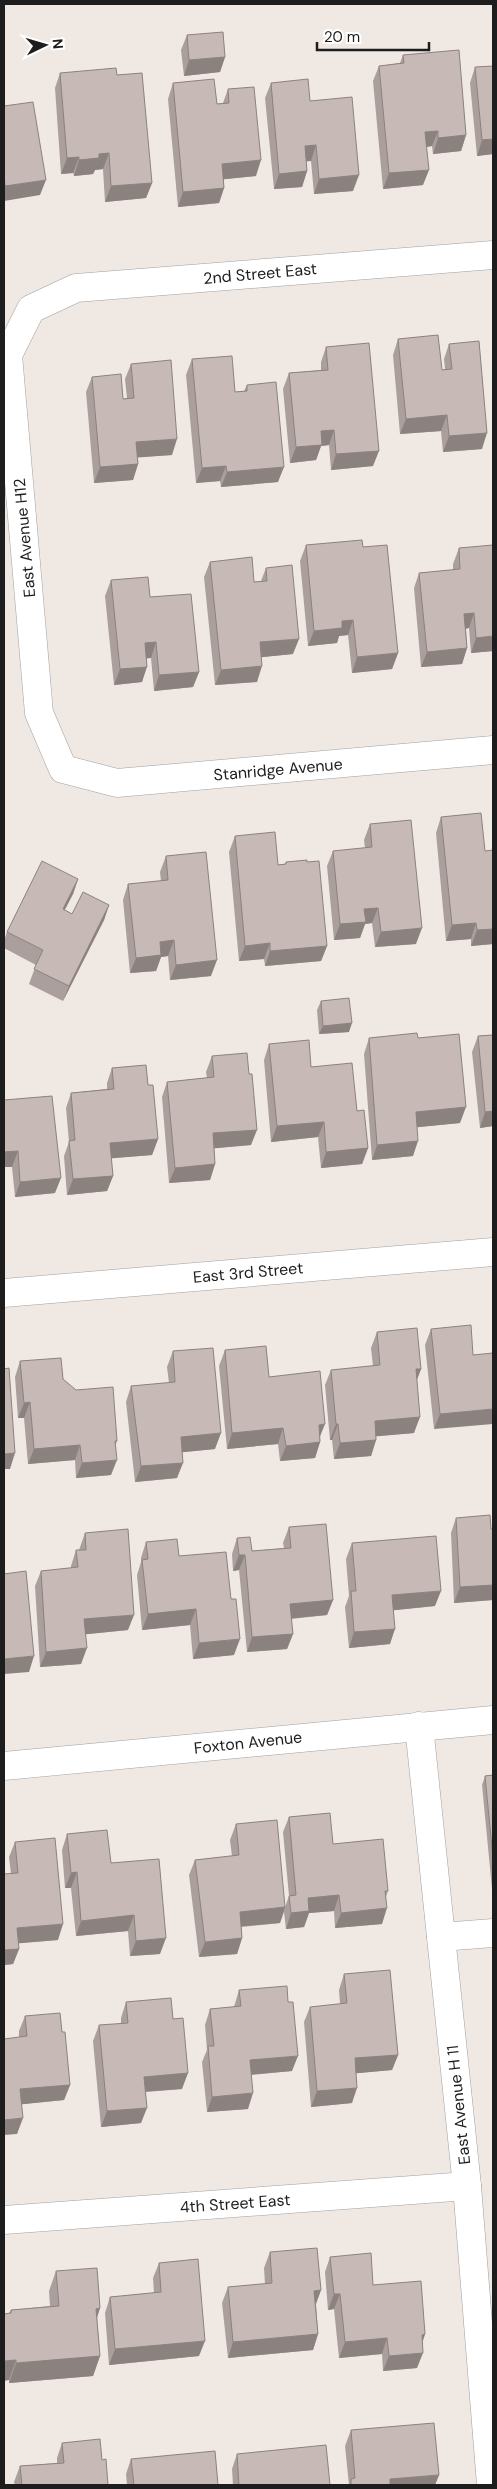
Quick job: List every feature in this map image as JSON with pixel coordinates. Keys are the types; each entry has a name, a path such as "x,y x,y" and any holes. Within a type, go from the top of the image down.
{"street":[{"name":"2nd Street East","path":"31,309 76,288 493,255"},
{"name":"East Avenue H12","path":"31,309 8,355 39,712 64,769"},
{"name":"Stanridge Avenue","path":"64,769 117,783 493,750"},
{"name":"East 3rd Street","path":"4,1292 493,1252"},
{"name":"Foxton Avenue","path":"4,1766 493,1720"},
{"name":"East Avenue H 11","path":"419,1726 467,2186 492,2485"},
{"path":"441,1937 493,1933"},
{"name":"4th Street East","path":"4,2220 467,2186"}],"building":[{"path":"223,32 225,57 189,60 187,35"},
{"path":"459,50 466,135 438,138 438,131 425,132 429,170 389,173 379,66 404,63 403,55"},
{"path":"493,66 493,139 482,140 475,67"},
{"path":"116,68 117,75 142,73 152,183 111,186 109,153 99,154 99,158 79,160 79,157 67,158 60,73"},
{"path":"214,79 217,104 229,103 228,89 254,87 261,160 222,164 224,188 183,192 173,83"},
{"path":"308,79 310,101 352,97 359,175 319,179 316,145 305,146 307,171 279,174 271,83"},
{"path":"33,102 46,180 5,186 4,106"},
{"path":"438,335 442,370 452,369 449,344 479,341 487,433 449,436 447,415 406,419 398,339"},
{"path":"369,343 379,451 336,454 334,430 321,431 322,445 296,447 289,373 328,370 326,347"},
{"path":"232,356 235,392 247,391 247,385 276,382 284,467 227,472 226,466 202,468 192,359"},
{"path":"171,360 177,439 136,442 138,464 100,467 92,377 121,374 123,399 134,398 131,364"},
{"path":"362,540 363,547 387,545 398,653 357,657 353,620 342,621 342,628 314,631 306,545"},
{"path":"493,545 493,636 476,638 474,613 464,614 467,648 427,652 419,573 460,569 459,548"},
{"path":"252,557 254,582 267,581 266,568 292,565 299,639 260,642 262,666 221,670 210,562"},
{"path":"148,577 150,597 191,594 199,672 159,675 156,642 145,643 147,667 120,669 111,580"},
{"path":"481,813 485,851 493,850 493,929 477,930 476,923 452,925 441,817"},
{"path":"411,820 422,928 381,932 378,908 364,909 366,922 340,924 333,851 372,847 370,824"},
{"path":"275,832 278,865 286,864 286,862 319,861 327,946 270,951 270,943 245,946 235,836"},
{"path":"206,852 217,960 176,965 174,940 160,942 161,955 136,958 128,884 168,880 166,856"},
{"path":"42,861 78,879 63,909 72,914 83,892 109,905 69,986 34,969 43,950 7,932"},
{"path":"349,998 352,1023 323,1026 321,1001"},
{"path":"417,1033 418,1038 459,1034 466,1107 416,1112 418,1141 377,1145 369,1038"},
{"path":"493,1035 493,1111 485,1112 478,1036"},
{"path":"309,1040 311,1067 352,1063 357,1111 364,1110 368,1148 326,1152 324,1122 277,1126 269,1044"},
{"path":"247,1053 249,1074 252,1074 257,1130 213,1133 215,1164 175,1168 167,1082 214,1077 212,1056"},
{"path":"146,1065 148,1085 153,1085 158,1139 110,1143 113,1176 73,1179 69,1141 75,1140 71,1093 114,1089 112,1068"},
{"path":"52,1096 61,1178 20,1182 18,1151 4,1152 4,1100"},
{"path":"471,1325 473,1355 493,1353 493,1409 440,1414 431,1329"},
{"path":"417,1328 421,1369 416,1369 420,1417 375,1421 376,1440 340,1443 338,1424 336,1424 331,1370 380,1365 377,1332"},
{"path":"266,1346 269,1377 320,1371 325,1424 319,1425 320,1442 286,1446 283,1428 232,1433 225,1350"},
{"path":"213,1348 221,1433 181,1437 183,1463 141,1466 131,1386 175,1382 173,1351"},
{"path":"61,1358 63,1379 76,1390 113,1387 117,1460 82,1463 80,1445 34,1449 30,1402 24,1403 20,1361"},
{"path":"9,1368 15,1453 4,1454 4,1369"},
{"path":"490,1515 491,1529 493,1529 493,1585 460,1587 456,1518"},
{"path":"326,1524 333,1600 290,1604 293,1634 252,1637 245,1555 239,1555 237,1538 250,1537 252,1551 291,1548 289,1527"},
{"path":"128,1529 134,1615 84,1619 87,1648 46,1652 41,1571 78,1567 76,1550 86,1550 85,1533"},
{"path":"436,1536 441,1591 392,1595 395,1629 354,1632 351,1591 356,1591 352,1543"},
{"path":"177,1539 179,1556 226,1552 231,1599 236,1599 240,1639 199,1643 196,1609 148,1614 142,1560 148,1559 146,1542"},
{"path":"26,1571 34,1656 4,1659 4,1574"},
{"path":"493,1775 493,1858 485,1776"},
{"path":"330,1813 333,1844 383,1839 388,1891 385,1891 387,1908 341,1913 339,1895 308,1898 309,1911 291,1913 289,1896 296,1895 289,1817"},
{"path":"277,1820 285,1907 240,1912 242,1938 205,1942 195,1860 239,1855 236,1824"},
{"path":"107,1830 111,1863 159,1859 166,1938 136,1941 134,1915 81,1921 77,1872 71,1873 67,1834"},
{"path":"55,1838 63,1924 17,1928 19,1949 4,1950 4,1874 18,1873 15,1842"},
{"path":"390,1970 398,2055 355,2058 357,2088 317,2091 310,2007 347,2003 344,1974"},
{"path":"287,1986 288,2002 293,2002 298,2056 250,2060 253,2093 212,2097 208,2046 214,2046 210,2009 241,2006 239,1990"},
{"path":"171,1998 173,2019 183,2018 188,2073 144,2077 147,2108 107,2111 99,2025 128,2023 126,2002"},
{"path":"60,2013 62,2032 65,2032 70,2085 20,2089 23,2118 4,2120 4,2039 27,2036 25,2016"},
{"path":"317,2248 321,2290 314,2291 318,2334 233,2342 228,2287 272,2283 270,2252"},
{"path":"371,2253 373,2285 421,2281 425,2334 422,2335 423,2353 389,2356 387,2338 345,2342 340,2294 334,2294 330,2257"},
{"path":"198,2259 205,2341 115,2349 110,2297 161,2292 159,2263"},
{"path":"97,2268 100,2308 96,2309 100,2356 16,2363 16,2360 4,2361 4,2314 11,2313 11,2310 59,2306 56,2271"},
{"path":"434,2423 439,2475 390,2479 390,2485 351,2485 351,2479 355,2478 351,2430"},
{"path":"100,2439 102,2460 106,2459 108,2485 22,2485 20,2466 64,2463 62,2443"},
{"path":"326,2445 330,2485 239,2485 237,2454"},
{"path":"215,2451 218,2485 134,2485 131,2459"}]}
